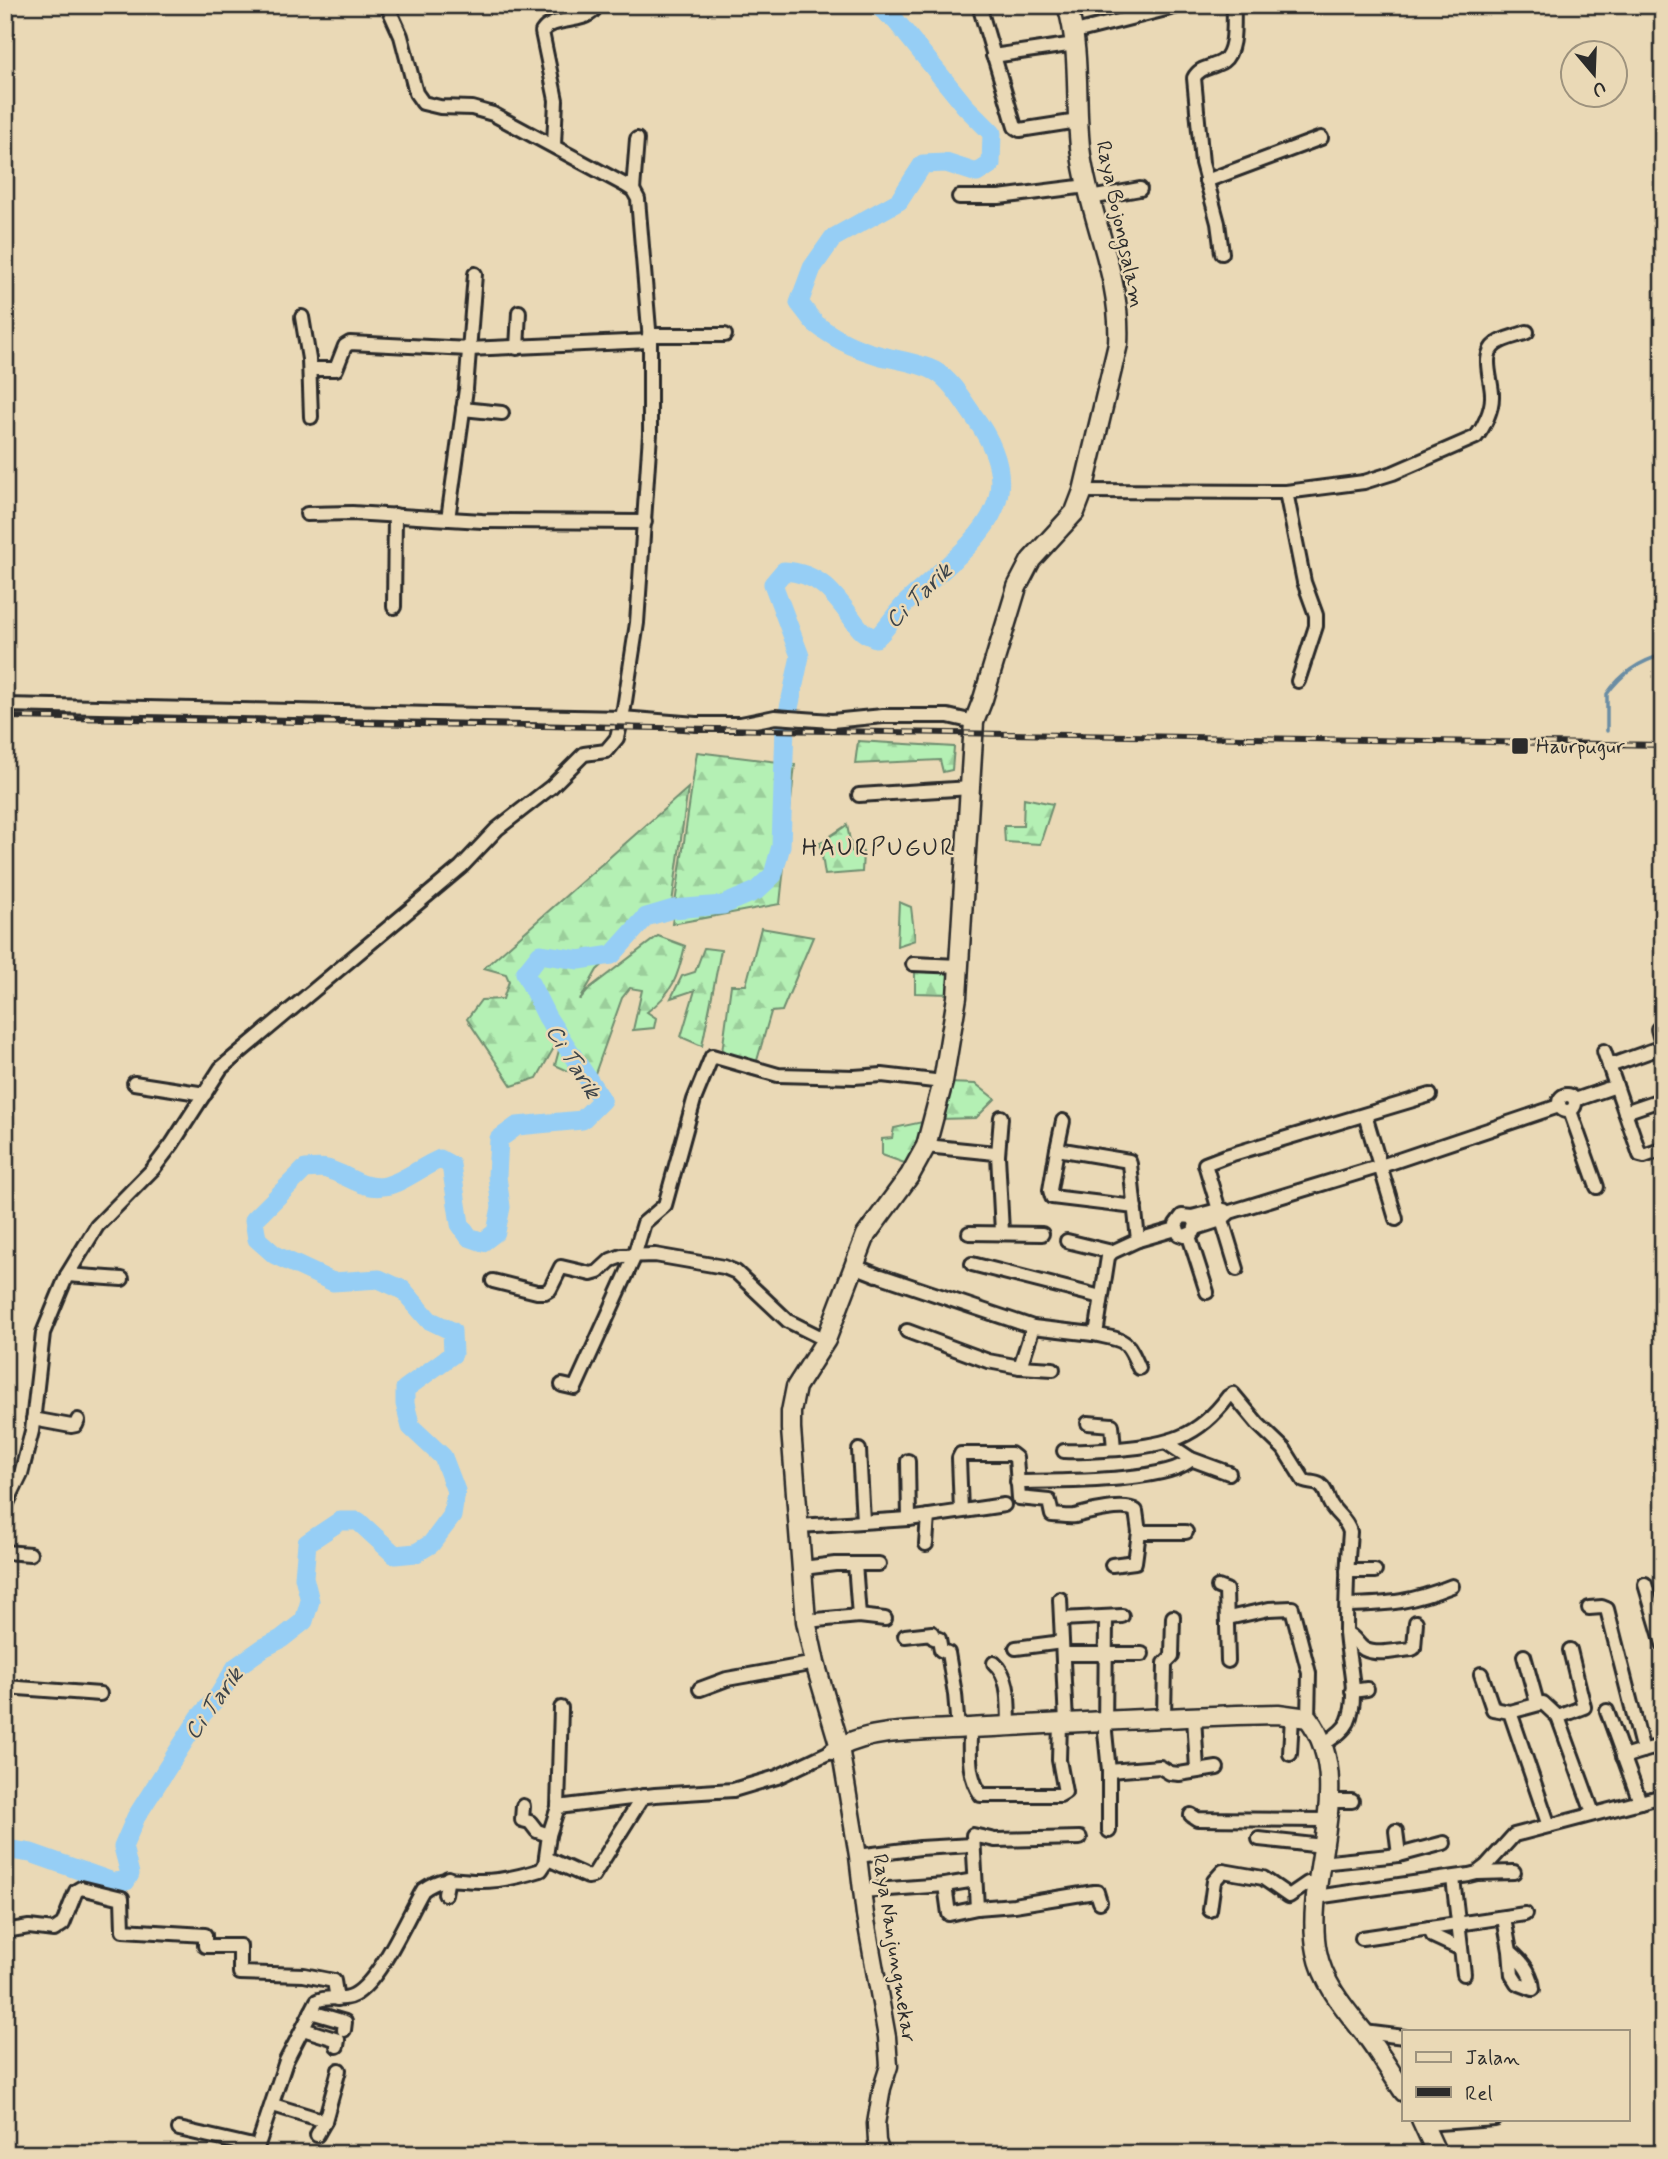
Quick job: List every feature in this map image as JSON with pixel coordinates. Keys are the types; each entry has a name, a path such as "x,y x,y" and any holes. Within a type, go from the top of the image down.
{"main road":[{"name":"Raya Bojongsalam","path":"796,1387 826,1340 866,1235 910,1175 926,1146 943,1082 957,997 974,722 984,699 1020,580 1031,560 1075,512 1083,491 1118,344 1119,322 1112,274 1088,192 1078,121 1075,38 1067,5"},
{"name":"Raya Nanjungmekar","path":"796,1387 791,1412 806,1621 836,1749"},
{"path":"836,1749 851,1741 877,1735 1009,1725 1194,1716 1278,1714 1300,1717 1324,1744 1328,1770 1329,1801 1317,1890 1315,1933 1320,1964 1353,2022 1364,2032 1402,2089"},
{"path":"1422,2121 1437,2154"}],"street":[{"path":"5,1507 21,1474 33,1419 43,1334 66,1275 97,1226 153,1169 229,1060 461,867 496,829 551,787 584,754 606,751 611,747 622,718 637,623 650,434 650,338 637,195 633,190 554,145 484,111 423,103 416,93 401,36 387,5"},
{"path":"554,145 556,100 542,32 550,25 589,15 594,10 594,5"},
{"path":"993,56 1075,38 1150,10 1182,5"},
{"path":"1222,253 1218,223 1206,181 1196,114 1194,78 1198,72 1222,62 1228,54 1232,43 1234,5"},
{"path":"981,12 1013,125 1017,129 1078,121"},
{"path":"1206,181 1321,138"},
{"path":"633,190 637,139"},
{"path":"960,197 1140,189"},
{"path":"448,519 470,349 475,274"},
{"path":"517,348 519,312"},
{"path":"302,317 310,369 311,417"},
{"path":"1083,491 1286,492 1380,478 1476,437 1482,430 1492,403 1489,362 1491,349 1497,343 1527,332"},
{"path":"310,369 335,369 349,343 470,349 517,348 725,335"},
{"path":"463,409 502,413"},
{"path":"1286,492 1304,582 1316,615 1298,681"},
{"path":"307,514 645,522"},
{"path":"394,607 395,515"},
{"path":"5,705 622,718 707,724 741,724 775,718 832,721 883,716 948,716 974,722"},
{"path":"859,795 971,788"},
{"path":"913,964 958,966"},
{"path":"1609,1066 1662,1048 1658,1029 1663,1027"},
{"path":"1604,1051 1640,1155 1663,1149"},
{"path":"562,1385 575,1388 635,1255 644,1223 665,1205 694,1100 712,1056 778,1075 854,1077 882,1074 943,1082"},
{"path":"134,1083 205,1094"},
{"path":"1207,1292 1192,1227 1185,1216 1179,1218 1176,1229 1182,1235 1192,1227 1223,1214 1568,1106 1616,1086"},
{"path":"1237,1269 1223,1214 1205,1168 1208,1162 1430,1095"},
{"path":"1625,1112 1663,1099"},
{"path":"1568,1106 1597,1187"},
{"path":"1365,1115 1396,1219"},
{"path":"1001,1116 998,1155 1002,1232"},
{"path":"1063,1121 1050,1190 1052,1197 1135,1207"},
{"path":"926,1146 998,1155"},
{"path":"1057,1149 1129,1161 1138,1240"},
{"path":"1094,1334 1106,1262 1112,1252 1138,1240 1176,1229"},
{"path":"968,1233 1042,1234"},
{"path":"1067,1241 1112,1252"},
{"path":"493,1281 545,1292 550,1289 561,1267 591,1274 616,1257 635,1255 676,1258 732,1269 788,1321 826,1340"},
{"path":"972,1264 1101,1297"},
{"path":"854,1266 1033,1327 1124,1340 1139,1368"},
{"path":"66,1275 122,1279"},
{"path":"1020,1367 1033,1327"},
{"path":"907,1331 988,1361 1053,1369"},
{"path":"1064,1451 1167,1443 1205,1423 1229,1396 1237,1397 1258,1424 1284,1449 1304,1481 1318,1483 1327,1492 1331,1505 1349,1526 1346,1633 1352,1705 1348,1722 1324,1744"},
{"path":"33,1419 71,1426 78,1420"},
{"path":"1088,1423 1112,1425 1114,1449"},
{"path":"1167,1443 1191,1459 1229,1473"},
{"path":"859,1450 863,1521"},
{"path":"961,1511 961,1454 1014,1455 1019,1498 1049,1501 1052,1516 1133,1508 1136,1511 1139,1532 1135,1562 1112,1565"},
{"path":"1017,1482 1099,1480 1133,1476 1178,1467 1187,1464 1191,1459"},
{"path":"908,1461 909,1519"},
{"path":"1033,1500 1034,1482"},
{"path":"799,1526 909,1519 1004,1505"},
{"path":"926,1544 928,1516"},
{"path":"1139,1532 1185,1532"},
{"path":"5,1552 30,1554"},
{"path":"855,1564 859,1616"},
{"path":"803,1568 878,1564"},
{"path":"1347,1571 1374,1571"},
{"path":"1645,1584 1657,1598 1663,1644"},
{"path":"1348,1605 1397,1604 1452,1586"},
{"path":"1219,1587 1226,1590 1228,1661"},
{"path":"905,1636 932,1633 934,1638 939,1639 941,1650 948,1653 970,1770 981,1796 1060,1795 1065,1792 1059,1760 1063,1723 1060,1599"},
{"path":"1228,1618 1269,1609 1292,1608 1309,1673 1290,1754"},
{"path":"1589,1608 1607,1609 1643,1751"},
{"path":"806,1621 859,1616 885,1619"},
{"path":"1062,1619 1122,1616"},
{"path":"1164,1717 1165,1663 1172,1656 1173,1617"},
{"path":"1106,1618 1104,1653 1109,1831"},
{"path":"1346,1633 1353,1636 1365,1650 1379,1652 1412,1649 1416,1622"},
{"path":"1016,1648 1062,1648 1142,1654"},
{"path":"1558,1717 1584,1706 1570,1650"},
{"path":"1524,1656 1537,1703"},
{"path":"994,1662 1006,1682 1009,1725"},
{"path":"700,1689 727,1679 816,1663"},
{"path":"1481,1674 1493,1709 1510,1712 1537,1703 1544,1704 1558,1717 1593,1814"},
{"path":"5,1687 100,1694"},
{"path":"1352,1691 1367,1689"},
{"path":"179,2129 256,2151 286,2061 311,2012 320,1999 348,1998 358,1993 396,1941 422,1890 448,1878 480,1881 518,1877 541,1870 558,1807 561,1708"},
{"path":"1607,1710 1640,1802"},
{"path":"1510,1712 1549,1826"},
{"path":"1194,1716 1198,1770"},
{"path":"1622,1757 1663,1745"},
{"path":"558,1807 643,1796 733,1790 787,1772 836,1749"},
{"name":"Raya Nanjungmekar","path":"836,1749 858,1856 861,1891 887,2037 889,2066 876,2124 881,2154"},
{"path":"1109,1771 1160,1767 1170,1773 1217,1768"},
{"path":"546,1858 588,1877 593,1876 643,1796"},
{"path":"1477,1872 1511,1836 1663,1796"},
{"path":"1329,1801 1352,1801"},
{"path":"523,1806 522,1819 532,1824 536,1830 549,1835"},
{"path":"1191,1815 1197,1819 1211,1820 1326,1820"},
{"path":"1396,1831 1399,1855"},
{"path":"976,1908 972,1845 974,1835 995,1840 1080,1838"},
{"path":"1259,1839 1322,1854 1399,1855 1444,1843"},
{"path":"858,1856 972,1845"},
{"path":"1210,1910 1214,1881 1223,1871 1263,1878 1289,1896 1308,1883 1317,1890 1453,1878 1477,1872 1514,1872"},
{"path":"445,1894 448,1878"},
{"path":"1453,1878 1464,1974"},
{"path":"861,1891 975,1880"},
{"path":"945,1885 947,1913 1094,1892 1097,1892 1100,1902"},
{"path":"5,1931 29,1927 54,1930 63,1924 76,1891 81,1888 122,1898 123,1930 205,1935 205,1946 240,1946 240,1973 304,1975 334,1981 337,1999"},
{"path":"1362,1938 1525,1914"},
{"path":"1504,1918 1510,1951"},
{"path":"1429,1928 1435,1937 1461,1949"},
{"path":"311,2012 345,2022 344,2030"},
{"path":"303,2029 338,2040 337,2046"},
{"path":"1364,2032 1402,2037"},
{"path":"317,2135 341,2086 339,2070"},
{"path":"273,2105 325,2121"},
{"path":"1422,2121 1458,2120"}],"green space":[{"path":"858,741 954,747 952,770 943,772 940,760 855,764"},
{"path":"697,752 795,764 780,904 672,924"},
{"path":"688,788 672,903 597,970 580,1000 591,987 658,936 685,946 669,991 647,1012 656,1018 654,1028 633,1030 642,990 630,988 622,998 592,1082 555,1065 565,1028 537,1078 512,1086 467,1019 481,1000 503,999 509,981 506,974 484,968"},
{"path":"1024,798 1053,804 1040,844 1005,842 1004,826 1023,826"},
{"path":"847,825 852,851 863,852 862,872 825,875 820,843"},
{"path":"899,902 911,907 915,940 897,946"},
{"path":"761,928 813,937 782,1011 771,1012 756,1064 722,1052 731,985 746,985"},
{"path":"704,948 721,950 702,1046 681,1037 695,990 671,998 682,976 695,972"},
{"path":"915,967 953,969 952,994 915,993"},
{"path":"947,1083 976,1084 995,1099 976,1118 940,1119"},
{"path":"927,1121 910,1165 882,1155 882,1139 892,1138 894,1128"}],"waterway":[{"name":"Ci Tarik","path":"5,1849 31,1853 113,1882 126,1881 130,1874 123,1847 136,1817 199,1718 219,1695 236,1667 304,1621 310,1601 304,1577 307,1543 340,1521 358,1521 395,1555 416,1553 431,1544 452,1516 456,1491 443,1457 411,1427 405,1404 405,1389 453,1354 452,1331 429,1320 403,1290 379,1279 333,1282 275,1255 257,1239 254,1220 305,1169 327,1169 362,1184 377,1187 398,1182 440,1159 451,1165 460,1224 469,1237 483,1242 496,1232 501,1207 497,1176 499,1139 517,1126 582,1120 602,1100 547,1017 525,973 540,954 579,960 612,955 646,917 673,909 723,905 756,891 773,875 781,846 785,727 800,656 773,584 784,571 806,575 823,585 861,630 876,638 903,606 952,561 988,521 998,499 1000,474 992,447 951,385 928,368 870,353 838,338 816,324 799,303 812,268 833,238 899,201 923,164 946,163 977,173 991,164 992,133 965,106 896,21 877,5"},
{"path":"1607,731 1607,694 1631,669 1663,655"}],"railway":[{"path":"5,717 1663,745"}],"place":[{"name":"Haurpugur","path":"1520,746"}],"district":[{"name":"HAURPUGUR","path":"879,847"}]}
